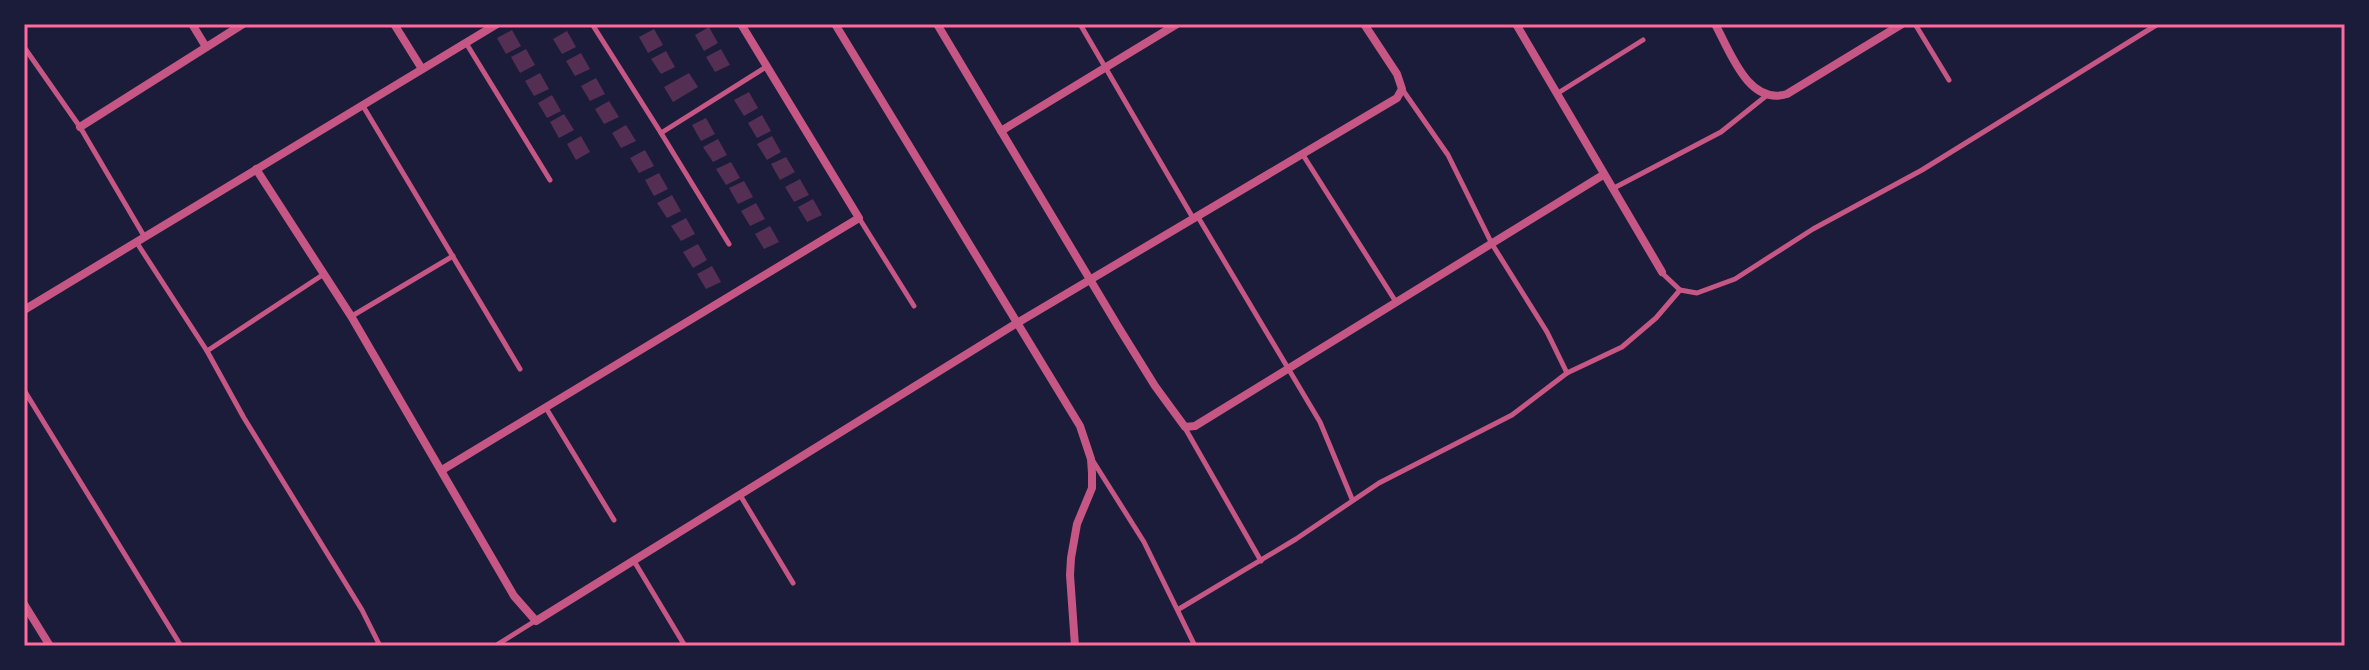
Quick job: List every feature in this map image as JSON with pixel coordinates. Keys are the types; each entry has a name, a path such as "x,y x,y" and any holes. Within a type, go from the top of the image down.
{"street":[{"path":"192,24 206,47"},
{"path":"80,127 243,24"},
{"path":"394,24 422,69"},
{"path":"24,310 497,24"},
{"path":"442,470 859,218 741,24"},
{"path":"835,24 1080,426 1091,459 1092,488 1077,524 1071,558 1075,646"},
{"path":"937,24 1155,386 1185,427 1195,426 1603,175"},
{"path":"1001,131 1177,24"},
{"path":"256,169 351,316 514,596 536,621 1017,323 1397,98 1402,89 1397,74 1364,24"},
{"path":"1516,24 1662,272"},
{"path":"1715,24 1746,77 1755,88 1772,97 1787,94 1902,24"},
{"path":"24,604 50,646"}],"lane":[{"path":"592,24 729,244"},
{"path":"1080,24 1107,66 1153,153 1289,369 1330,442 1352,499"},
{"path":"1915,24 1949,80"},
{"path":"1662,272 1680,290 1697,293 1707,292 1735,279 1813,229 1922,170 2158,24"},
{"path":"1558,93 1643,40"},
{"path":"466,43 550,180"},
{"path":"24,47 80,127 140,240 244,418 362,610 380,646"},
{"path":"661,133 766,67"},
{"path":"1402,89 1448,155 1492,244 1547,332 1567,373"},
{"path":"1612,189 1721,132 1766,96"},
{"path":"362,105 520,369"},
{"path":"1303,154 1397,303"},
{"path":"859,218 914,306"},
{"path":"351,316 453,256"},
{"path":"207,351 324,274"},
{"path":"1179,609 1261,561 1352,499 1396,473 1512,415 1567,373 1615,351 1635,338 1680,290"},
{"path":"24,390 181,646"},
{"path":"546,408 614,520"},
{"path":"1185,427 1261,561"},
{"path":"1091,459 1144,542 1195,646"},
{"path":"740,495 793,583"},
{"path":"634,561 685,646"},
{"path":"495,646 536,621"}],"building":[{"path":"709,27 718,43 704,51 695,35"},
{"path":"654,29 663,45 648,53 639,37"},
{"path":"512,30 521,46 506,54 497,38"},
{"path":"567,31 576,47 562,54 553,39"},
{"path":"526,49 535,65 520,73 511,57"},
{"path":"721,49 730,65 715,72 706,57"},
{"path":"666,51 675,67 661,74 651,59"},
{"path":"581,53 590,69 575,76 566,61"},
{"path":"540,73 549,89 534,96 525,81"},
{"path":"689,73 698,87 673,102 664,87"},
{"path":"596,78 605,94 590,101 581,86"},
{"path":"749,92 758,108 744,116 734,100"},
{"path":"552,95 561,111 547,118 538,103"},
{"path":"609,101 619,117 604,124 595,109"},
{"path":"564,114 574,130 559,138 550,122"},
{"path":"762,115 771,131 757,138 748,123"},
{"path":"706,118 715,134 701,141 692,125"},
{"path":"626,125 636,141 621,148 612,133"},
{"path":"581,136 590,152 576,160 567,144"},
{"path":"772,136 781,152 767,160 757,144"},
{"path":"718,139 727,155 713,162 703,147"},
{"path":"645,150 654,166 639,173 630,158"},
{"path":"786,157 795,172 780,180 771,164"},
{"path":"731,162 740,178 726,185 716,169"},
{"path":"659,173 668,189 654,196 645,180"},
{"path":"800,179 809,195 794,202 785,187"},
{"path":"744,181 753,197 738,204 729,188"},
{"path":"672,195 681,211 667,218 657,203"},
{"path":"813,199 822,215 807,222 798,207"},
{"path":"756,203 765,219 750,226 741,211"},
{"path":"686,218 695,234 681,241 671,226"},
{"path":"770,226 779,242 764,249 755,234"},
{"path":"698,244 707,260 693,268 683,252"},
{"path":"712,266 721,282 706,289 697,274"}]}
